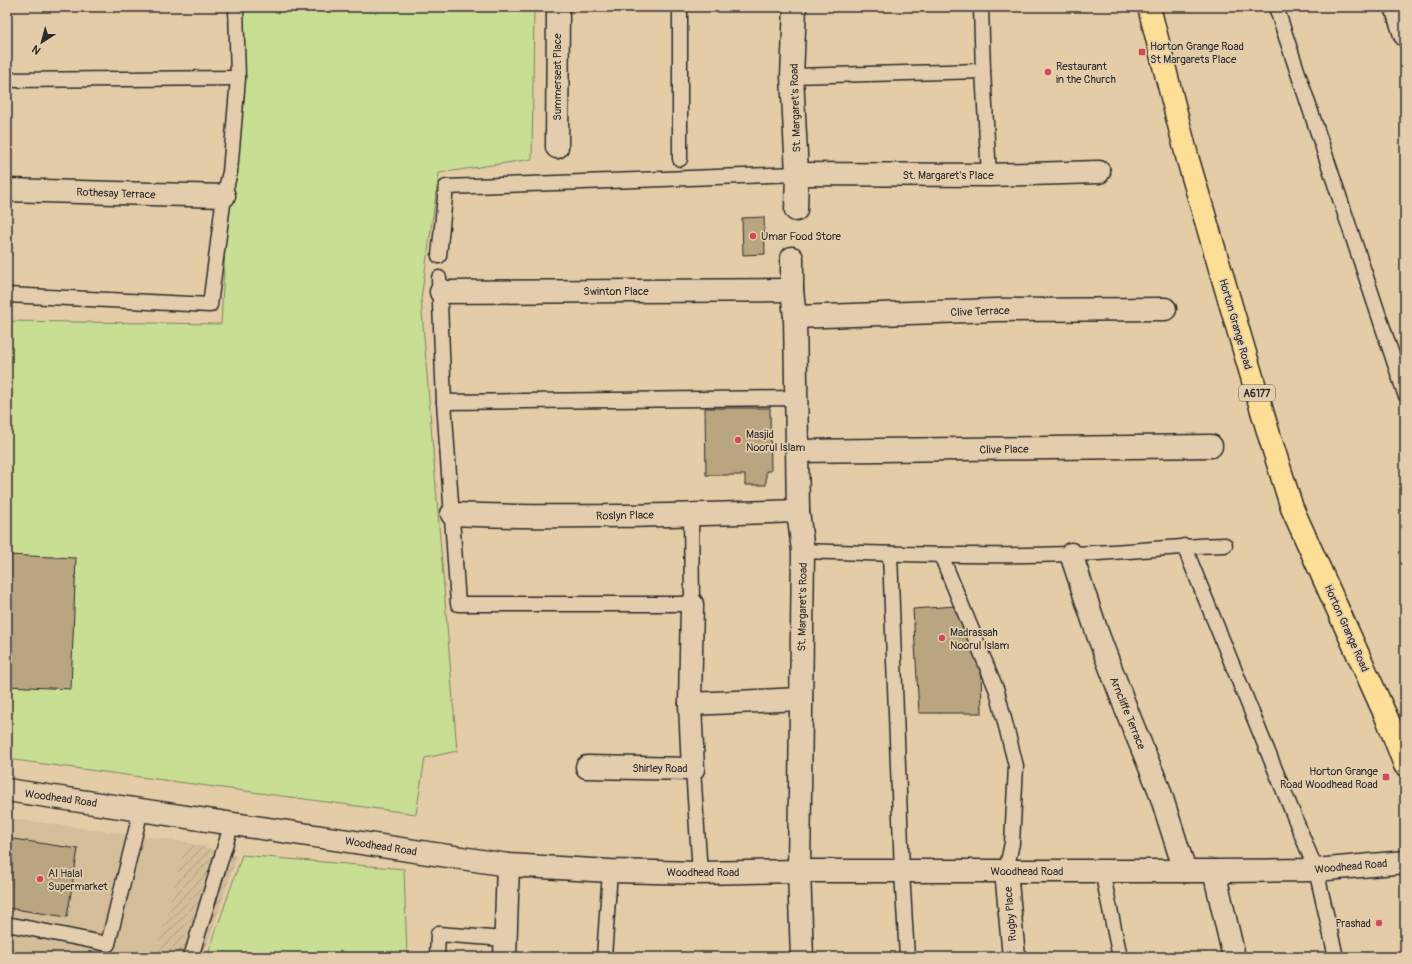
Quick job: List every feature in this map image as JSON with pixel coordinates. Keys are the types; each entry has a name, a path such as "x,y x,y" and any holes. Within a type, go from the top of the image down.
{"main road":[{"name":"Horton Grange Road","path":"1149,7 1188,160 1292,508 1390,723 1405,765"}],"street":[{"name":"Summerseat Place","path":"557,147 558,7"},
{"name":"St. Margaret's Road","path":"794,7 792,76 797,174 796,210"},
{"path":"1396,7 1405,35"},
{"name":"St. Margaret's Place","path":"797,174 989,175 1099,172"},
{"name":"Rothesay Terrace","path":"7,190 224,196"},
{"name":"St. Margaret's Road","path":"792,258 792,290 795,317 798,511 803,551 799,871 802,957"},
{"name":"Swinton Place","path":"440,285 792,290"},
{"name":"Clive Terrace","path":"795,317 996,310 1165,309"},
{"name":"Clive Place","path":"797,451 1211,446"},
{"name":"Roslyn Place","path":"452,514 507,517 798,511"},
{"name":"Arncliffe Terrace","path":"1071,554 1098,635 1158,788 1185,871"},
{"name":"Shirley Road","path":"587,767 693,769 690,704 692,604"},
{"path":"690,704 801,699"},
{"name":"Woodhead Road","path":"7,790 508,865 610,871 700,873 799,871 1316,870 1405,862"},
{"path":"505,948 508,865"},
{"name":"Rugby Place","path":"1006,871 1014,957"},
{"path":"1214,871 1234,957"}],"lane":[{"path":"7,296 210,305 224,196 230,172 238,78 236,7"},
{"path":"680,7 680,159"},
{"path":"981,7 989,175"},
{"path":"1276,7 1405,394"},
{"path":"792,76 983,71"},
{"path":"7,80 238,78"},
{"path":"439,256 446,186 797,174"},
{"path":"440,285 444,402 458,604 692,604 691,514"},
{"path":"444,402 796,398"},
{"path":"803,551 941,555 1071,554 1184,546 1225,545"},
{"path":"1184,546 1316,870 1336,957"},
{"path":"890,554 902,872 907,957"},
{"path":"941,555 997,690 1016,766 1012,842 1006,871"},
{"path":"693,769 700,873"},
{"path":"7,924 108,944 141,810"},
{"path":"191,957 232,823"},
{"path":"604,957 610,871"},
{"path":"1102,871 1120,957"},
{"path":"437,957 438,934 505,948"}],"shaded area":[{"path":"7,818 186,842 155,957 31,957 7,950"},
{"path":"186,842 237,856 203,957 155,957"},
{"path":"7,950 31,957 7,957"}],"green space":[{"path":"238,7 534,7 532,159 439,173 421,299 457,751 425,758 416,814 7,759 7,321 221,324"},
{"path":"242,855 404,869 407,957 207,957"}],"building":[{"name":"Umar Food Store","path":"764,217 765,254 743,255 742,218"},
{"name":"Masjid Noorul Islam","path":"705,408 770,408 771,471 766,471 766,485 745,485 745,475 706,475"},
{"path":"7,555 76,558 71,689 7,686"},
{"name":"Madrassah Noorul Islam","path":"956,606 981,668 982,713 919,713 913,609"},
{"name":"Al Halal Supermarket","path":"7,838 78,849 67,917 7,908"}],"place":[{"name":"Horton Grange Road St Margarets Place","path":"1142,52"},
{"name":"Restaurant in the Church","path":"1048,72"},
{"name":"Umar Food Store","path":"753,236"},
{"name":"Masjid Noorul Islam","path":"738,440"},
{"name":"Madrassah Noorul Islam","path":"942,638"},
{"name":"Horton Grange Road Woodhead Road","path":"1386,777"},
{"name":"Al Halal Supermarket","path":"40,879"},
{"name":"Prashad","path":"1379,923"}]}
